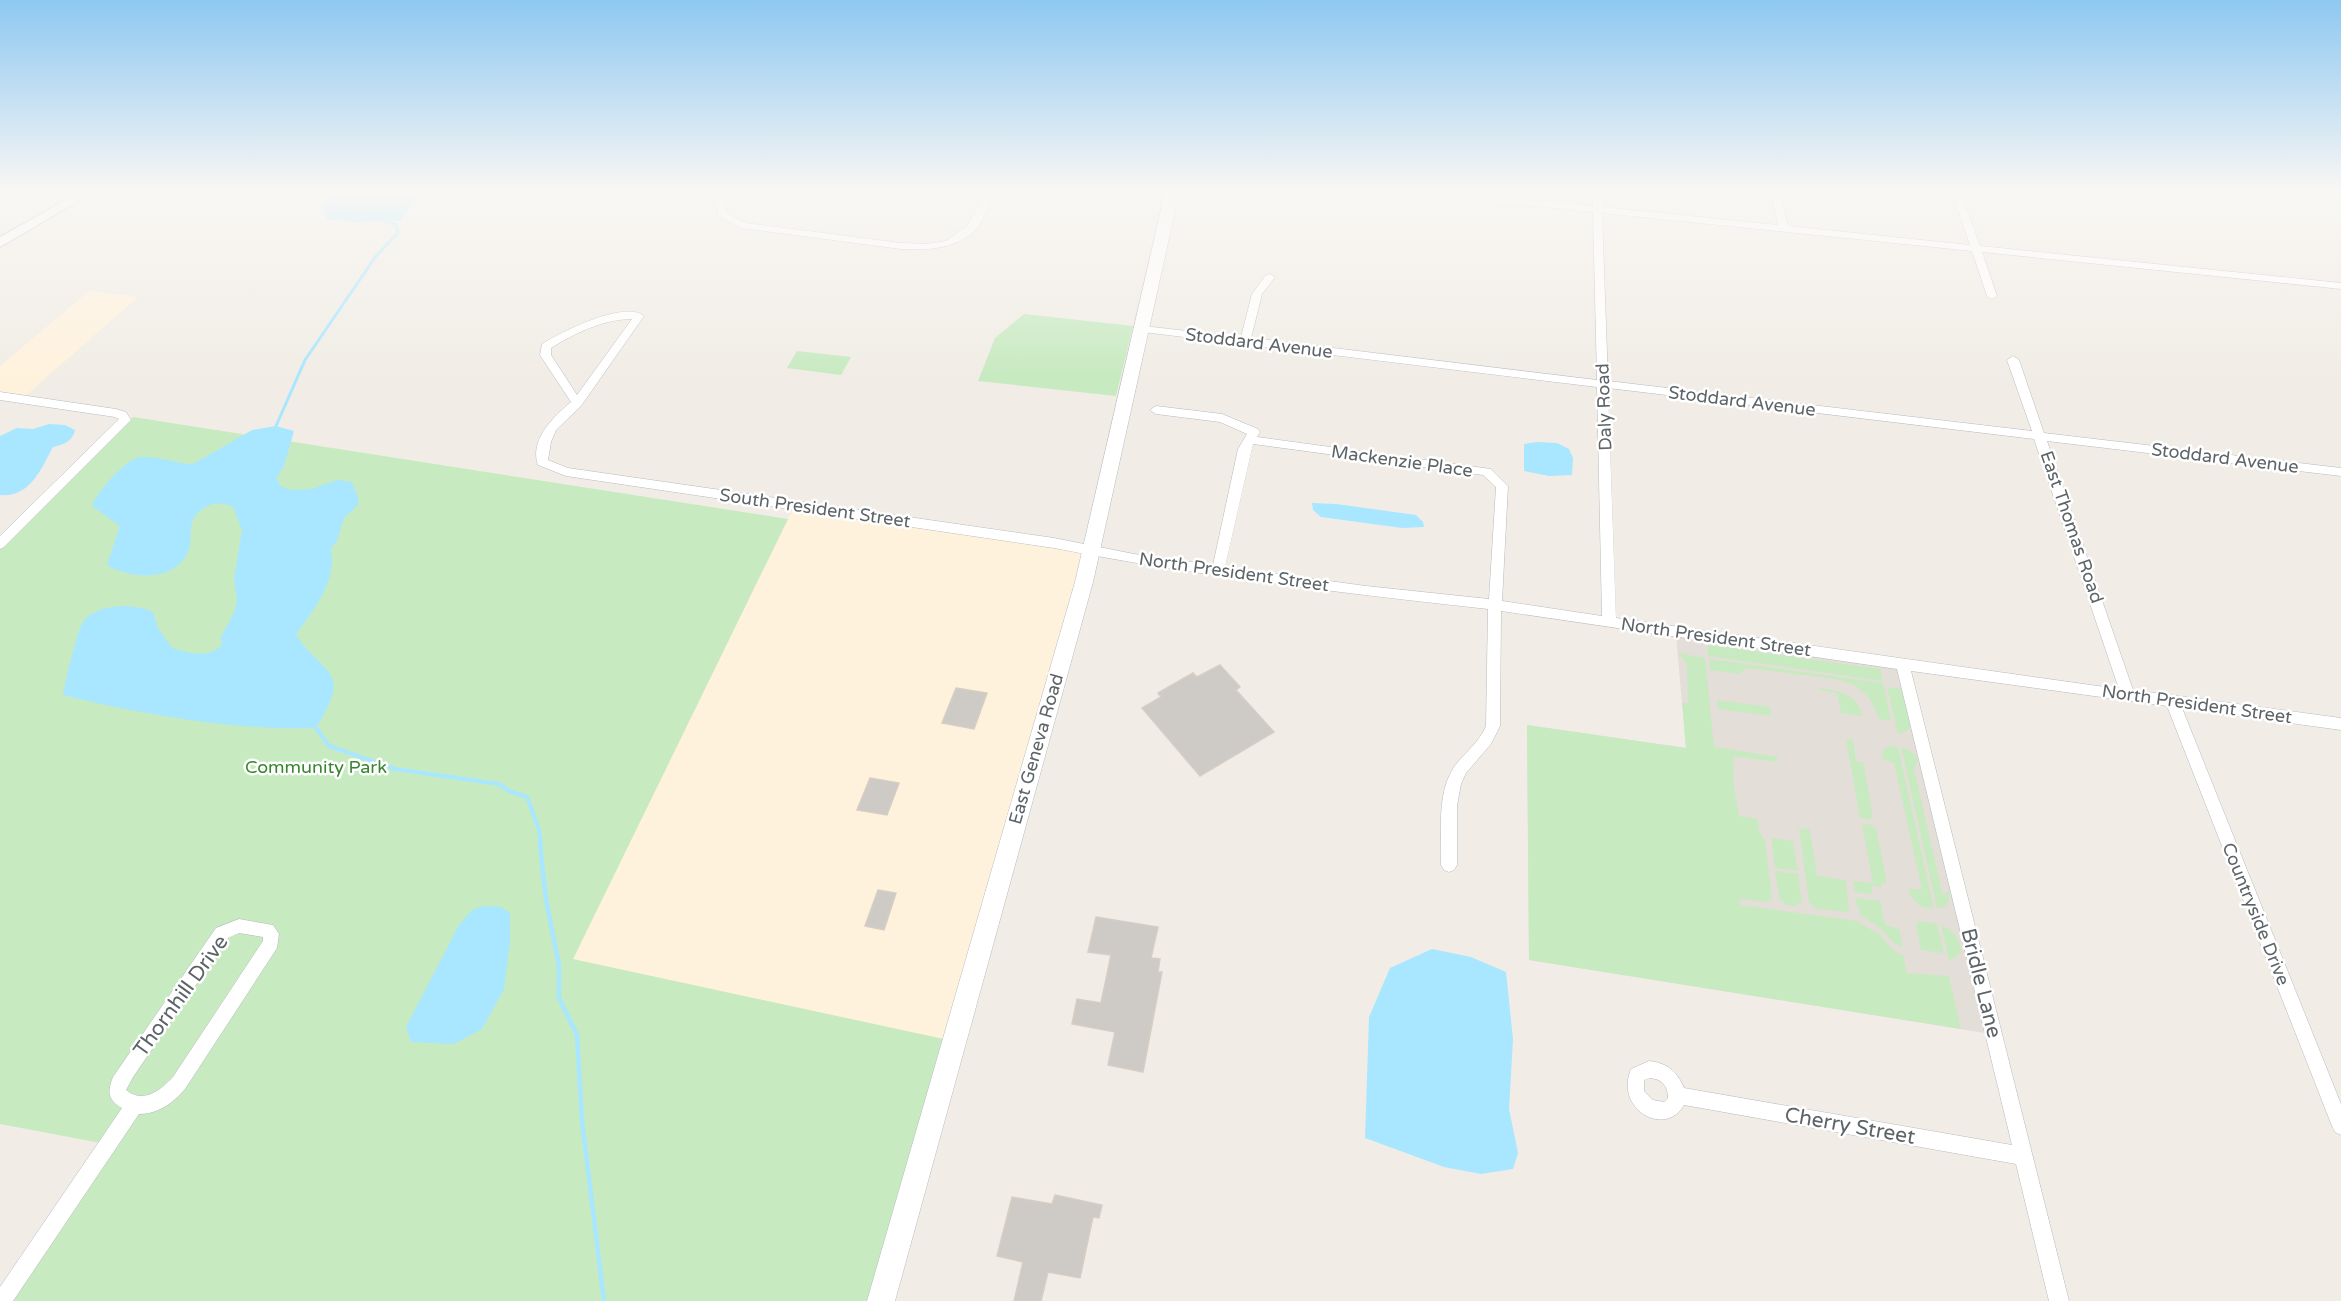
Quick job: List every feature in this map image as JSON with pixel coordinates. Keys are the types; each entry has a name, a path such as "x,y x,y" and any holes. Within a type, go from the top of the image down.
{"main road":[{"name":"East Geneva Road","path":"881,1301 1084,582 1159,254"}],"street":[{"name":"Daly Road","path":"1599,254 1609,621"},
{"path":"1978,254 1992,296"},
{"path":"2022,254 2341,286"},
{"path":"1245,341 1257,294 1270,277"},
{"path":"627,314 639,316 577,403 545,355 546,346 599,323 627,314"},
{"name":"Stoddard Avenue","path":"1143,329 2341,472"},
{"name":"East Thomas Road","path":"2013,360 2041,436 2128,695"},
{"path":"0,396 116,413 124,417 122,424 0,544"},
{"name":"South President Street","path":"577,403 549,429 543,443 542,462 566,472 1090,550"},
{"path":"1156,410 1222,418 1254,432 1244,449 1218,570"},
{"name":"Mackenzie Place","path":"1249,440 1487,472 1502,486 1503,501 1495,605 1493,726 1485,743 1460,770 1452,784 1449,865"},
{"name":"North President Street","path":"1090,550 1366,591 1495,605 1903,665 2341,724"},
{"name":"Bridle Lane","path":"1903,665 2059,1301"},
{"name":"Countryside Drive","path":"2172,701 2341,1126"},
{"name":"Thornhill Drive","path":"239,926 267,930 271,934 267,950 179,1083 162,1101 149,1105 136,1103 124,1101 117,1094 119,1083 222,933 239,926"},
{"name":"Cherry Street","path":"1677,1095 2023,1156"},
{"path":"2,1301 136,1103"}],"shaded area":[{"path":"89,291 138,297 24,397 0,392 0,366"},
{"path":"793,509 1084,552 947,1040 573,960"},
{"path":"1676,635 1897,668 1985,1033 1529,960 1527,725 1686,748"}],"green space":[{"path":"1024,314 1133,326 1116,396 978,381 995,338"},
{"path":"797,351 851,357 841,375 787,368"},
{"name":"Community Park","path":"133,417 788,519 573,959 953,1041 880,1301 1,1301 106,1144 0,1124 0,547"},
{"path":"1708,645 1880,669 1883,681 1708,656"},
{"path":"1678,653 1705,658 1714,747 1777,757 1777,762 1733,756 1734,789 1739,816 1758,819 1759,831 1765,840 1772,898 1766,902 1739,899 1740,905 1857,921 1880,935 1894,951 1903,955 1907,973 1949,976 1961,1029 1529,960 1527,725 1686,748 1682,703 1688,703 1687,664"},
{"path":"1709,659 1883,683 1891,720 1879,719 1867,696 1859,689 1839,680 1746,668 1740,674 1710,670"},
{"path":"1887,687 1901,689 1910,725 1902,733 1898,734"},
{"path":"1819,688 1841,692 1852,698 1860,708 1862,716 1841,713 1837,693 1819,690"},
{"path":"1717,700 1770,707 1771,716 1718,709"},
{"path":"1846,739 1853,740 1856,761 1863,762 1873,817 1871,820 1860,818"},
{"path":"1892,746 1898,747 1934,909 1920,906 1910,895 1909,889 1922,889 1894,763 1881,758 1883,750"},
{"path":"1901,747 1918,758 1914,769 1943,896 1949,891 1949,901 1944,907 1937,908"},
{"path":"1862,824 1872,825 1876,829 1887,882 1881,884 1881,887 1871,886 1872,894 1855,892 1853,881 1873,883"},
{"path":"1799,828 1810,830 1817,876 1846,880 1849,912 1816,909 1809,902"},
{"path":"1771,838 1793,841 1798,871 1775,868"},
{"path":"1775,871 1798,874 1802,901 1795,906 1787,905 1779,898"},
{"path":"1855,898 1880,901 1885,925 1899,929 1903,948 1894,943 1878,926 1861,916"},
{"path":"1919,921 1937,924 1944,953 1921,950 1916,925"},
{"path":"1941,925 1956,936 1960,943 1961,953 1949,961"}],"water":[{"path":"49,424 65,425 75,430 74,434 67,442 53,447 39,473 27,487 10,495 0,495 0,436 17,428 33,429"},
{"path":"276,426 294,431 284,466 277,477 280,486 291,490 312,489 337,480 352,482 358,497 358,505 344,518 337,541 331,548 332,561 328,584 296,635 325,668 334,684 327,709 316,728 254,727 189,720 124,709 63,695 80,627 89,616 97,611 116,606 146,609 153,612 158,628 172,648 192,653 204,653 222,645 221,637 234,613 237,600 234,579 242,530 233,507 216,504 198,512 192,525 188,552 177,566 158,574 136,575 107,565 120,526 92,506 105,485 135,459 146,457 188,464 195,463 252,430"},
{"path":"1557,443 1569,449 1573,458 1572,475 1549,476 1524,471 1524,444"},
{"path":"1312,503 1416,515 1423,522 1424,527 1402,528 1321,517 1313,510"},
{"path":"483,906 501,907 510,913 510,942 504,989 482,1029 454,1044 411,1042 406,1027 459,925 472,910"},
{"path":"1432,949 1471,957 1506,972 1513,1039 1509,1109 1518,1153 1513,1169 1481,1174 1444,1167 1365,1138 1369,1017 1390,968"}],"building":[{"path":"1220,665 1240,687 1236,690 1274,732 1200,776 1142,708 1161,697 1158,693 1193,673 1197,677"},
{"path":"956,688 987,693 974,729 942,723"},
{"path":"870,778 899,783 887,815 857,810"},
{"path":"878,890 896,893 884,930 865,926"},
{"path":"1096,917 1158,927 1151,958 1160,959 1158,972 1162,972 1143,1072 1108,1065 1115,1032 1072,1024 1077,999 1101,1003 1111,955 1088,952"},
{"path":"1055,1195 1102,1205 1099,1218 1093,1217 1080,1278 1048,1272 1041,1301 1014,1301 1023,1262 997,1256 1012,1197 1052,1204"}],"waterway":[{"path":"276,426 305,360 378,254"},
{"path":"316,728 329,746 395,769 499,784 509,791 527,797 539,830 541,846"},
{"path":"540,844 546,900 559,965 559,998 577,1035 582,1121 604,1301"}]}
